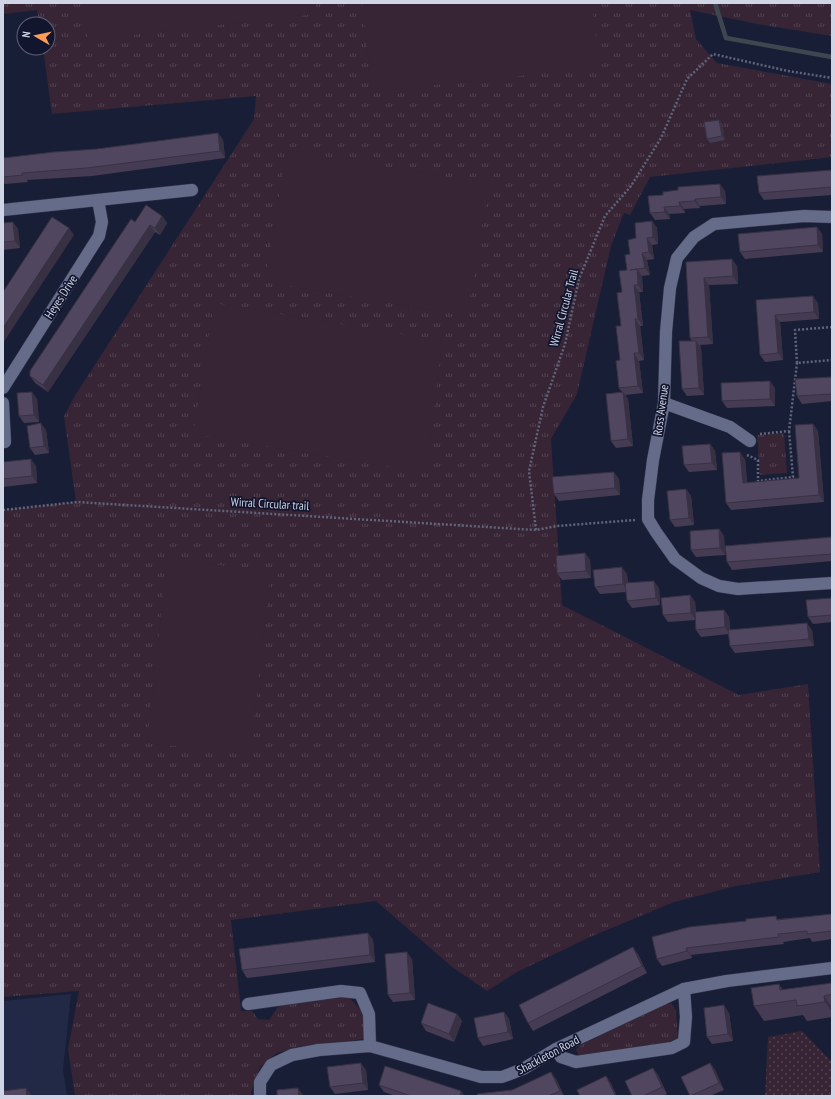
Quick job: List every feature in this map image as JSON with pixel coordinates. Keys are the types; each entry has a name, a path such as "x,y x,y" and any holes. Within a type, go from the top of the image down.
{"street":[{"path":"3,210 192,190"},
{"name":"Heyes Drive","path":"3,388 96,242 102,222 98,200"},
{"name":"Ross Avenue","path":"648,519 648,500 653,460 664,403 666,332 670,288 677,258 694,238 714,224 804,216 832,217"},
{"path":"3,402 5,442 3,442"},
{"path":"664,403 730,427 746,438"},
{"path":"648,519 675,559 701,578 719,586 738,589 832,583"},
{"name":"Shackleton Road","path":"260,1096 260,1082 271,1065 292,1055 319,1050 370,1046 481,1077 502,1077 523,1069 556,1049 684,990 728,981 832,968"},
{"path":"556,1049 561,1057 576,1062 672,1048 684,1042 686,1017 684,990"},
{"path":"248,1004 341,991 360,993 369,1014 370,1046"}],"path":[{"name":"Wirral Circular Trail","path":"536,530 529,471 543,407 564,344 579,279 605,216 631,186 661,138 687,79 713,54 788,71 832,78"},
{"path":"788,431 746,438 744,454 758,460 758,481 793,478 788,431 798,363 795,330 832,327"},
{"path":"798,363 832,360"},
{"name":"Wirral Circular trail","path":"3,510 77,502 536,530 557,526 648,519"}],"shaded area":[{"path":"71,994 63,1070 67,1096 3,1096 3,1001"}],"green space":[{"path":"3,3 832,3 832,36 757,24 690,10 696,39 717,63 832,84 832,157 650,177 630,215 624,213 611,246 577,394 551,439 562,605 739,695 808,684 820,872 736,886 674,902 590,937 517,972 487,991 451,966 376,901 231,920 241,1011 252,1011 258,1019 269,1020 280,1004 349,997 363,1013 364,1039 299,1047 277,1053 260,1067 251,1096 75,1096 68,1049 79,991 3,997 3,510 76,502 64,416 76,394 254,119 256,96 52,114 44,56 56,56 56,16 38,16 37,10 3,14"},
{"path":"84,3 315,3 316,14 88,40"},
{"path":"362,3 592,3 599,67 372,92"},
{"path":"287,150 489,184 467,316 265,282"},
{"path":"214,303 442,341 427,473 193,434"},
{"path":"784,433 787,473 760,475 757,435"},
{"path":"167,559 271,571 250,754 147,743"},
{"path":"671,1003 676,1010 678,1037 670,1042 579,1057 576,1049 583,1044 662,1005"},
{"path":"802,1031 832,1062 832,1096 765,1096 768,1037"}],"building":[{"path":"719,120 722,136 707,139 704,122"},
{"path":"218,133 220,151 87,168 22,173 23,175 3,177 3,158 97,149"},
{"path":"832,170 832,187 759,193 757,176"},
{"path":"720,184 721,197 679,202 680,206 664,207 665,212 650,213 648,196 663,195 663,192 678,190 678,187"},
{"path":"146,205 162,216 155,228 150,225 43,385 30,376 30,371 131,219 135,222"},
{"path":"52,217 69,228 3,328 3,292"},
{"path":"652,221 653,237 647,238 649,252 642,253 645,268 637,269 638,285 634,285 638,319 635,319 639,353 634,353 638,386 619,388 616,361 620,360 616,326 621,326 617,293 622,292 619,271 627,270 625,255 630,254 628,240 636,238 635,223"},
{"path":"13,222 15,241 3,242 3,223"},
{"path":"817,227 818,245 740,252 738,234"},
{"path":"732,259 733,276 704,278 708,337 690,338 686,262"},
{"path":"813,296 814,312 775,315 778,353 760,355 756,300"},
{"path":"679,341 696,341 699,388 682,389"},
{"path":"832,377 832,394 797,396 795,379"},
{"path":"770,381 770,399 722,401 721,383"},
{"path":"32,392 34,415 19,416 17,393"},
{"path":"623,392 628,439 611,441 606,394"},
{"path":"41,423 44,446 30,448 27,426"},
{"path":"813,424 819,495 726,503 722,453 740,452 743,483 799,478 795,425"},
{"path":"710,444 712,463 684,465 682,446"},
{"path":"31,459 32,476 3,479 3,462"},
{"path":"614,472 615,488 554,494 552,477"},
{"path":"686,489 689,518 670,520 667,491"},
{"path":"719,529 720,548 691,550 690,531"},
{"path":"832,537 832,554 727,562 725,546"},
{"path":"585,553 586,571 557,573 556,556"},
{"path":"622,567 623,584 595,587 593,570"},
{"path":"654,581 656,598 627,601 625,583"},
{"path":"690,595 691,613 663,615 661,598"},
{"path":"832,598 832,615 808,617 806,600"},
{"path":"724,610 725,627 696,630 695,612"},
{"path":"807,623 809,639 730,646 728,630"},
{"path":"832,914 832,931 807,934 807,931 778,934 779,937 686,948 687,951 657,959 652,937 689,927 746,921 746,919 776,916 777,920"},
{"path":"368,933 370,955 242,970 239,949"},
{"path":"633,947 642,966 528,1023 519,1005"},
{"path":"407,952 410,993 388,995 385,954"},
{"path":"832,983 832,994 824,996 825,1002 797,1006 796,1000 754,1006 751,988 779,984 780,990"},
{"path":"428,1003 457,1014 449,1034 421,1023"},
{"path":"724,1005 728,1034 707,1037 704,1008"},
{"path":"504,1012 508,1032 478,1038 474,1018"},
{"path":"361,1063 363,1083 330,1087 327,1067"},
{"path":"710,1063 719,1083 690,1096 681,1077"},
{"path":"385,1066 461,1091 460,1096 411,1096 379,1085"},
{"path":"653,1068 662,1087 643,1096 632,1096 625,1081"},
{"path":"551,1072 560,1091 548,1096 478,1096 477,1094 512,1090"},
{"path":"606,1076 615,1095 580,1096 577,1090"},
{"path":"26,1088 27,1096 3,1096 3,1091"},
{"path":"298,1088 299,1096 277,1096 277,1090"}],"waterway":[{"path":"715,3 726,38 832,57"}]}
